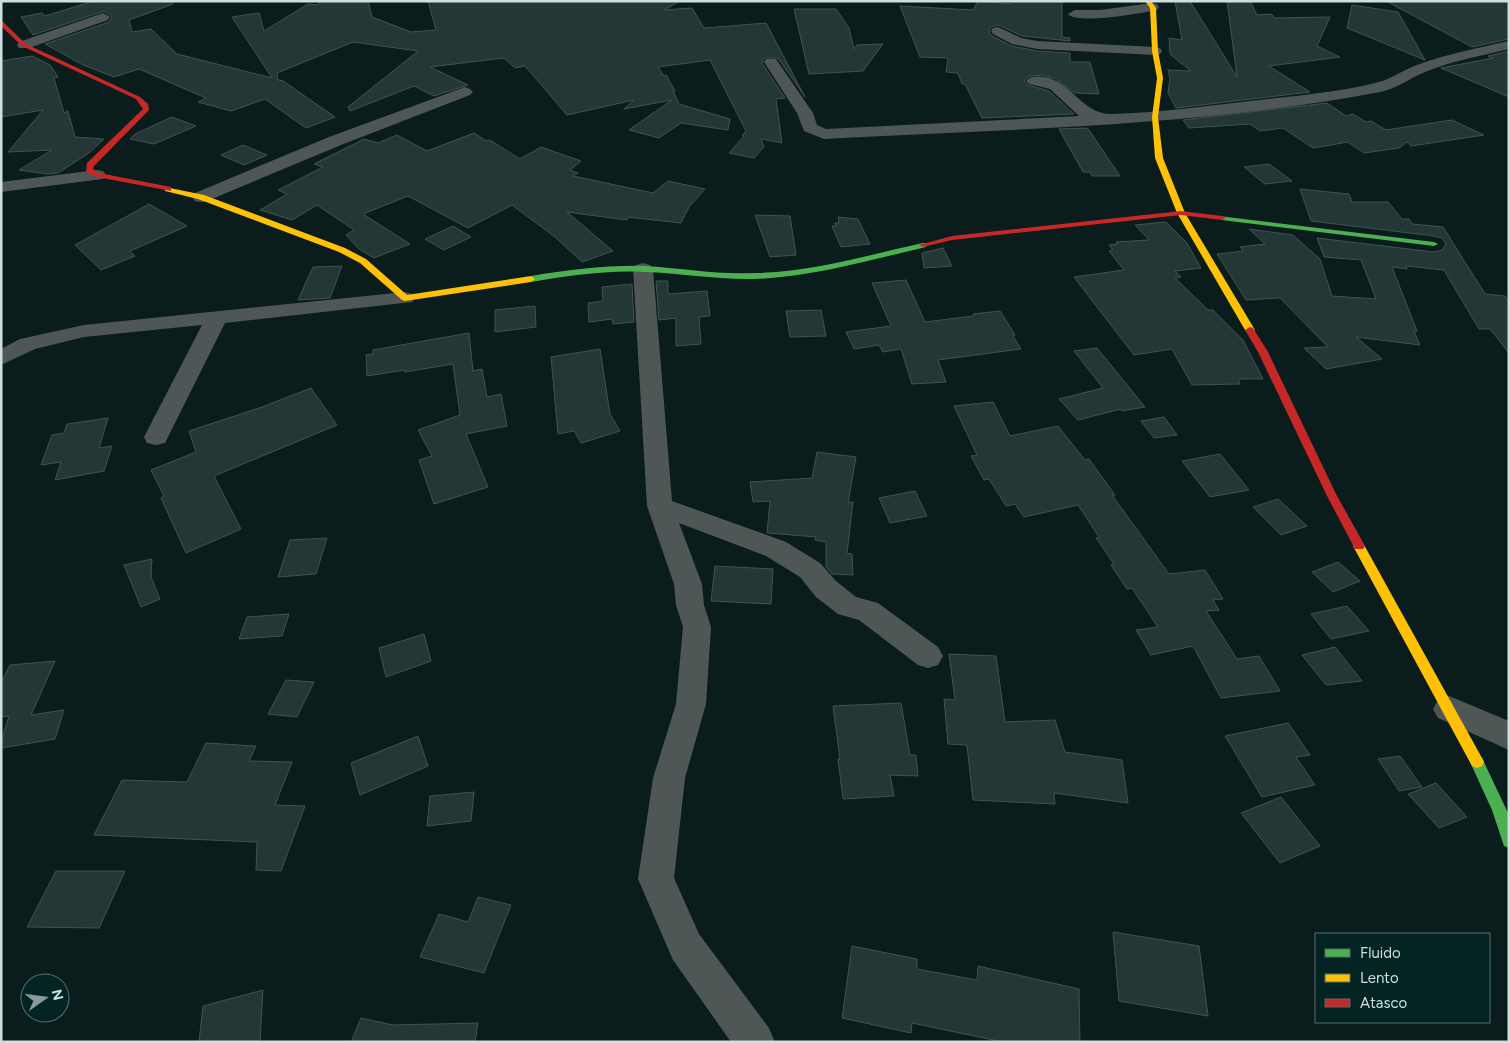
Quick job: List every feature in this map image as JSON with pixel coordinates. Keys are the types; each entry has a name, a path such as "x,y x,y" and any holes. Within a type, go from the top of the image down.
{"street":[{"path":"1075,14 1100,14 1150,4 1160,78 1155,117 1159,158 1181,213 1263,352 1330,494 1489,785 1506,827 1509,841"},
{"path":"24,45 103,17"},
{"path":"1,22 24,45 138,98 145,104 146,109 90,165 89,170 98,175"},
{"path":"998,31 1017,41 1037,45 1155,51"},
{"path":"771,62 805,113 810,128 819,133 1155,117 1299,100 1381,87 1421,68 1509,44"},
{"path":"1034,81 1055,85 1085,113 1108,120"},
{"path":"201,197 335,141 465,92"},
{"path":"1,187 98,175 148,184 201,197 353,255 405,298"},
{"path":"1,358 28,344 84,331 405,298 538,276 643,269 741,276 770,275 841,263 960,237 1181,213 1434,244"},
{"path":"643,269 660,506 688,584 690,605 697,627 691,704 669,778 656,879 686,947 755,1042"},
{"path":"156,437 217,317"},
{"path":"660,506 776,549 810,570 826,589 848,606 868,611 928,656"},
{"path":"1449,709 1509,736"}],"building":[{"path":"94,1 173,1 173,4 129,20 132,32 151,29 177,54 272,78 232,17 259,13 264,31 308,4 317,5 321,1 368,1 372,17 411,32 436,30 428,1 680,1 664,10 692,8 704,28 766,23 805,97 778,58 764,58 762,63 785,98 776,99 782,143 761,139 764,147 754,158 729,153 746,131 710,60 658,67 664,76 666,75 675,91 673,91 679,104 730,119 728,130 681,123 659,138 629,130 672,100 624,109 634,100 567,115 525,66 515,68 504,58 430,67 468,85 434,96 414,86 350,111 348,107 418,51 353,42 277,73 278,80 283,81 335,117 306,128 265,99 231,111 198,102 206,98 139,69 114,77 83,65 45,44 109,22 112,17 104,11 33,35 21,17 42,13 45,16"},
{"path":"978,1 1011,4 1012,1 1062,1 1062,37 1070,38 1070,41 1022,36 998,25 991,27 989,32 992,36 1012,46 1037,51 1070,53 1070,62 1090,62 1099,94 1075,93 1054,78 1042,75 1029,76 1024,81 1028,85 1049,91 1074,114 982,118 965,84 962,84 958,73 946,72 948,58 920,57 900,6 973,10"},
{"path":"1175,1 1190,1 1237,77 1227,1 1250,1 1257,15 1271,14 1275,18 1330,17 1317,46 1340,57 1269,66 1310,92 1176,108 1168,93 1170,78 1168,70 1191,71 1170,54 1169,38 1182,40"},
{"path":"1386,1 1509,1 1509,39 1472,47"},
{"path":"1352,5 1398,12 1425,60 1347,28"},
{"path":"794,9 836,9 849,28 854,49 857,45 883,44 863,71 809,74"},
{"path":"1509,51 1509,97 1441,68 1493,58 1488,56"},
{"path":"32,56 50,65 58,77 54,78 64,113 68,111 75,137 104,139 89,153 58,173 47,174 19,170 52,150 8,152 43,110 1,117 1,61"},
{"path":"1327,103 1346,116 1353,114 1366,122 1371,121 1386,130 1452,120 1484,135 1411,146 1407,142 1399,148 1364,153 1348,142 1313,148 1283,128 1260,131 1250,124 1189,128 1183,120"},
{"path":"172,117 196,126 154,144 130,139 135,134"},
{"path":"1087,128 1120,176 1092,176 1090,172 1083,172 1059,129"},
{"path":"474,133 486,141 490,140 520,159 541,147 581,161 570,170 578,173 573,176 653,193 668,181 705,189 689,207 681,223 628,217 627,220 567,212 613,251 582,262 555,237 512,205 468,228 408,196 363,214 410,244 374,258 359,249 346,235 354,230 317,205 292,220 260,210 287,194 278,190 323,167 314,164 364,139 378,143 397,135 427,151"},
{"path":"243,145 267,155 244,165 221,155"},
{"path":"1269,164 1292,181 1265,184 1244,167"},
{"path":"1300,189 1349,194 1352,202 1388,202 1402,219 1409,219 1412,224 1443,227 1485,294 1505,296 1509,302 1509,353 1490,329 1479,329 1444,270 1406,266 1407,269 1392,267 1417,331 1414,331 1420,345 1356,337 1382,359 1326,369 1304,348 1328,347 1280,298 1246,300 1217,254 1243,251 1240,247 1265,244 1249,229 1293,235 1320,259 1332,296 1376,299 1361,260 1324,257 1317,238 1434,252 1442,250 1446,244 1442,238 1434,236 1311,221"},
{"path":"149,204 187,226 130,251 135,256 101,270 75,245"},
{"path":"755,215 790,216 796,255 770,257"},
{"path":"838,217 858,219 870,244 841,247 832,226 836,226 835,223 839,223"},
{"path":"1166,222 1187,243 1201,268 1175,271 1181,277 1175,278 1208,310 1213,310 1243,340 1263,379 1238,379 1240,384 1192,385 1172,349 1134,355 1074,277 1124,270 1109,251 1113,250 1109,245 1118,244 1116,242 1149,240 1135,225"},
{"path":"453,226 471,237 444,250 425,239"},
{"path":"943,248 952,266 924,268 922,253"},
{"path":"342,266 330,298 298,300 313,267"},
{"path":"906,280 925,322 1000,311 1015,335 1013,336 1021,349 938,360 946,382 912,384 901,349 883,352 879,345 854,349 846,332 891,326 872,283"},
{"path":"656,281 668,281 668,294 707,291 710,316 699,317 701,344 676,346 676,318 659,320"},
{"path":"632,284 634,322 613,324 612,319 589,322 588,303 603,301 602,287"},
{"path":"535,306 536,327 495,332 495,310"},
{"path":"821,310 826,336 790,337 786,311"},
{"path":"469,333 473,371 482,369 487,397 501,394 507,426 466,434 488,487 434,504 419,460 432,456 418,430 460,415 453,364 367,376 366,355 373,354 373,350"},
{"path":"1097,348 1145,407 1122,411 1121,409 1078,420 1059,399 1103,388 1074,351"},
{"path":"600,349 610,414 620,431 581,443 574,431 558,434 551,357"},
{"path":"311,388 337,425 214,476 241,529 186,553 161,498 164,496 151,470 196,452 189,431 262,407"},
{"path":"993,402 1010,436 1058,426 1085,460 1089,459 1115,495 1112,495 1169,574 1205,570 1223,599 1213,600 1219,610 1206,611 1237,659 1259,656 1280,691 1221,698 1193,646 1151,655 1136,630 1158,627 1132,588 1127,589 1111,565 1114,564 1096,538 1099,537 1078,505 1024,517 1015,504 1006,506 989,479 984,480 971,456 977,455 954,406"},
{"path":"1164,417 1177,435 1154,438 1141,421"},
{"path":"108,418 99,448 112,446 104,471 55,480 61,462 41,465 52,435 64,433 67,424"},
{"path":"817,452 856,457 848,503 853,502 847,553 852,554 853,575 832,574 826,567 826,542 815,540 816,537 767,533 770,501 753,502 750,482 812,478"},
{"path":"1220,454 1249,490 1210,497 1182,461"},
{"path":"915,491 927,516 890,523 879,498"},
{"path":"1278,499 1307,526 1281,535 1253,507"},
{"path":"327,538 316,574 278,577 290,540"},
{"path":"152,559 151,577 160,599 141,607 124,565"},
{"path":"1338,562 1360,581 1333,592 1312,572"},
{"path":"715,566 773,569 771,604 711,601"},
{"path":"1347,606 1369,631 1331,639 1311,614"},
{"path":"289,614 282,636 239,639 247,617"},
{"path":"424,634 431,661 386,677 379,648"},
{"path":"1335,647 1362,681 1326,685 1302,655"},
{"path":"949,654 996,656 1005,722 1055,720 1065,752 1122,760 1128,803 1054,793 1055,804 973,800 967,745 948,744 944,699 955,700"},
{"path":"55,661 31,715 64,710 55,739 1,748 9,716 1,717 1,683 10,665"},
{"path":"286,680 314,682 297,717 268,714"},
{"path":"901,703 910,755 916,755 918,776 890,775 894,796 843,799 833,706"},
{"path":"1288,723 1310,755 1296,757 1315,785 1262,797 1225,736"},
{"path":"418,736 428,766 360,795 351,763"},
{"path":"206,743 256,746 249,761 292,762 275,805 305,806 281,871 256,870 257,842 94,835 122,780 187,782"},
{"path":"1400,756 1422,787 1399,791 1378,759"},
{"path":"1436,783 1467,817 1439,828 1408,794"},
{"path":"474,792 471,821 427,826 430,796"},
{"path":"1281,797 1320,846 1280,863 1241,813"},
{"path":"56,871 125,871 99,928 27,927"},
{"path":"478,897 511,905 484,973 420,957 439,914 468,922"},
{"path":"1113,932 1199,946 1208,1016 1119,1001"},
{"path":"852,946 917,959 917,969 977,980 978,966 1079,989 1080,1042 1003,1042 912,1023 911,1033 842,1018"},
{"path":"263,990 260,1042 199,1042 203,1006"},
{"path":"361,1018 393,1025 478,1023 475,1042 351,1042"}],"traffic: fast":[{"path":"1222,218 1434,244"},
{"path":"531,279 616,269 660,270 738,276 770,275 827,266 923,245"},
{"path":"1477,762 1500,810 1509,841"}],"traffic: slow":[{"path":"1148,1 1153,8 1155,51 1160,78 1155,117 1159,158 1181,213 1250,330"},
{"path":"168,189 201,197 342,250 363,261 405,298 531,279"},
{"path":"1359,546 1477,762"}],"traffic: jam":[{"path":"1,22 24,45 138,98 145,104 147,109 90,165 89,170 97,175 168,189"},
{"path":"923,245 952,238 1181,213 1222,218"},
{"path":"1250,330 1263,352 1331,494 1359,546"}]}
